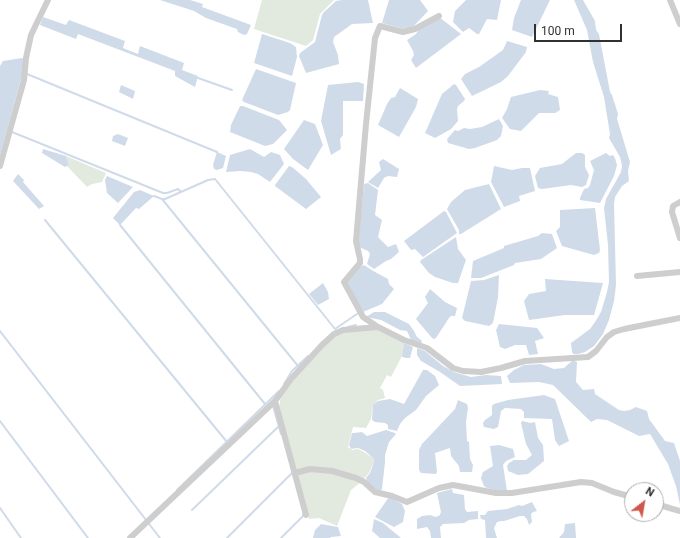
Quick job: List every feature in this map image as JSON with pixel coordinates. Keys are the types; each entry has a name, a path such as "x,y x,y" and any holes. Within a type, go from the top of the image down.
{"street":[{"path":"0,166 24,80 26,58 31,35 48,0"},
{"path":"670,0 680,24"},
{"path":"439,16 416,29 403,32 380,26 375,38 356,241 360,263 344,282 361,314 378,327 404,340 427,348 453,368 463,371 481,372 530,360 588,356 596,351 607,337 614,332 624,328 680,318"},
{"path":"680,202 673,206 672,212 680,238"},
{"path":"637,276 680,272"},
{"path":"130,538 275,401 296,373 334,334 343,330 378,327"},
{"path":"275,401 306,515"},
{"path":"295,473 310,469 336,472 360,480 375,492 392,496 407,502 439,488 453,485 496,493 512,493 581,482 592,483 624,495"},
{"path":"664,506 680,511"}],"shaded area":[{"path":"262,0 334,0 320,14 313,40 306,46 254,29"},
{"path":"66,156 106,173 102,182 92,184 87,187 67,166 69,165"},
{"path":"374,328 404,343 403,354 391,377 387,375 380,388 383,390 385,398 378,400 373,405 371,419 366,428 353,427 348,447 352,450 358,449 374,459 369,473 363,480 332,470 296,472 279,408 281,395 323,346 341,332"},
{"path":"310,470 332,473 361,482 351,490 337,526 319,518 309,519 297,474"}],"water":[{"path":"160,0 190,0 203,4 202,7 251,25 247,34 244,35 238,32 237,29 206,18 194,11"},
{"path":"368,0 373,23 352,24 334,37 333,42 338,55 339,64 306,73 299,56 300,53 315,42 324,12 336,1"},
{"path":"389,0 420,0 428,11 413,27 404,29 382,23"},
{"path":"466,0 501,0 497,20 487,19 479,34 469,28 463,32 453,22 455,11"},
{"path":"521,0 550,0 532,37 512,30 514,18"},
{"path":"574,0 583,0 595,21 596,30 599,34 610,92 618,114 617,119 630,162 628,171 629,181 622,186 615,197 614,204 616,285 609,320 603,334 594,346 585,352 578,354 573,354 571,343 590,329 595,322 601,312 607,292 609,282 608,245 604,208 606,199 621,172 622,166 620,157 609,138 610,134 604,97 593,62 587,30"},
{"path":"43,17 66,25 69,20 125,41 123,48 138,54 140,46 184,63 182,70 198,76 195,87 175,76 175,71 78,34 76,39 40,25"},
{"path":"439,17 461,34 416,68 411,60 414,55 413,51 407,40 416,34 420,28"},
{"path":"262,34 290,43 296,47 297,57 292,76 254,63"},
{"path":"507,41 527,47 526,52 508,76 501,82 472,96 461,79 465,74 479,67 503,50"},
{"path":"22,58 23,72 0,155 0,66 3,61"},
{"path":"256,69 296,83 290,110 288,112 278,115 242,100"},
{"path":"358,82 364,84 363,101 343,101 343,135 340,139 341,149 331,155 321,121 328,85"},
{"path":"454,84 465,99 457,109 458,121 451,129 435,138 425,133 442,94"},
{"path":"121,85 135,91 133,99 119,92"},
{"path":"400,88 418,99 416,107 399,137 378,125 387,104 391,98 395,97"},
{"path":"540,90 549,91 548,94 558,97 560,110 555,113 539,113 521,131 510,129 502,118 511,97"},
{"path":"240,106 279,120 287,130 273,144 265,146 230,132 231,125"},
{"path":"499,119 503,126 501,136 497,140 469,149 448,143 447,139 455,130 458,131 464,128 470,129 482,127"},
{"path":"304,120 315,124 323,145 308,170 293,159 284,149"},
{"path":"118,134 128,138 125,146 112,141 113,136"},
{"path":"43,149 66,156 69,165 65,167 42,153"},
{"path":"250,149 264,157 271,152 280,155 284,164 270,182 258,174 251,172 226,172 230,155"},
{"path":"217,152 226,156 223,168 217,170 214,169 213,165"},
{"path":"576,153 582,153 585,155 585,167 589,175 586,185 582,187 571,185 542,189 538,188 535,176 540,168 562,164"},
{"path":"606,153 610,156 613,155 617,165 614,176 600,203 580,200 584,189 588,188 590,185 594,170 590,161"},
{"path":"383,159 399,169 397,177 388,176 384,178 378,188 368,182 381,170 379,162"},
{"path":"289,166 306,179 321,197 306,209 275,186"},
{"path":"494,166 512,170 530,168 535,191 519,196 520,201 504,207 491,182"},
{"path":"18,174 44,206 39,209 13,181"},
{"path":"107,176 133,187 118,203 107,193 105,180"},
{"path":"368,183 378,190 375,215 382,220 378,237 388,247 396,244 399,252 391,259 374,269 367,264 370,254 368,251 359,247 358,243 364,184"},
{"path":"489,184 501,209 459,234 459,230 447,209 451,202 465,190"},
{"path":"140,190 154,196 139,209 136,208 120,225 113,218 134,192"},
{"path":"595,208 600,250 599,253 594,255 562,246 556,231 560,227 560,210"},
{"path":"444,211 446,212 457,233 423,257 415,249 411,250 404,241"},
{"path":"542,233 552,234 557,248 541,259 515,263 514,265 481,278 471,278 473,261 504,248 504,246 538,236"},
{"path":"456,237 458,249 466,260 458,283 453,283 435,277 429,273 420,262"},
{"path":"364,265 388,279 389,284 394,289 382,304 363,312 347,284 347,281 358,268"},
{"path":"499,275 498,297 493,323 489,326 465,321 462,318 471,281 484,280"},
{"path":"545,279 603,283 594,315 565,315 529,320 524,301 529,294 546,291"},
{"path":"323,283 328,292 329,299 318,305 309,294"},
{"path":"430,289 445,302 457,308 455,316 451,316 449,318 434,339 416,319 428,303 425,297"},
{"path":"374,312 385,312 409,324 417,337 421,340 421,344 411,340 407,331 400,330 381,320 366,317"},
{"path":"499,324 537,328 544,338 535,341 538,354 529,355 526,345 515,345 505,349 500,347 496,330"},
{"path":"404,343 413,347 410,358 402,357"},
{"path":"417,348 425,351 443,366 454,372 471,377 486,375 501,376 502,384 460,386 421,361 417,355"},
{"path":"573,360 577,362 576,382 583,390 594,389 595,394 619,410 630,410 636,407 647,411 649,419 665,441 674,443 680,461 680,505 676,486 668,464 650,434 639,436 607,420 597,419 591,422 553,385 539,382 510,383 507,376 514,370 524,365 541,364 554,369 564,368"},
{"path":"423,370 427,370 435,376 439,385 426,396 416,410 405,418 397,431 388,429 388,425 385,423 375,422 372,420 373,405 378,401 390,399 404,404"},
{"path":"544,395 555,399 569,441 559,446 555,440 552,419 524,418 524,412 521,409 505,408 501,411 498,427 494,429 484,427 483,423 485,420 492,415 492,406 494,404 508,400"},
{"path":"458,400 467,404 468,408 466,422 467,441 469,442 470,459 473,465 472,472 460,472 459,466 451,456 450,448 435,453 436,474 421,473 419,470 419,450 422,444 455,409"},
{"path":"522,421 531,423 535,422 538,438 543,445 544,461 528,474 518,475 508,471 507,466 509,463 514,460 526,460 532,455 526,444 521,423"},
{"path":"386,430 396,434 389,442 385,455 382,489 380,491 367,482 366,478 370,473 374,459 365,451 358,448 351,449 349,445 352,433 362,432 367,436"},
{"path":"499,445 513,449 515,457 506,461 503,465 507,491 487,488 484,486 481,478 483,472 493,466 490,446"},
{"path":"452,489 453,493 464,495 465,509 467,512 478,511 478,519 469,520 464,523 443,524 440,527 441,538 431,538 430,531 427,527 417,529 417,519 422,516 430,515 436,517 440,515 441,512 437,493"},
{"path":"389,497 402,504 405,511 403,522 394,527 375,517"},
{"path":"532,502 537,511 531,514 532,522 529,525 524,516 497,522 494,528 497,538 486,538 485,520 481,519 480,515 485,515 488,511 507,509 519,505 522,506"},
{"path":"374,519 383,523 401,538 380,538 372,531"},
{"path":"575,523 576,538 559,538 564,532 565,524"},
{"path":"321,524 338,527 341,536 330,538 313,538 315,530"}],"waterway":[{"path":"27,74 217,152"},
{"path":"198,78 232,90"},
{"path":"7,130 163,193 178,189 181,192"},
{"path":"298,366 162,199 208,180 215,179 335,329"},
{"path":"154,196 162,199"},
{"path":"45,220 227,442"},
{"path":"120,225 265,404"},
{"path":"335,329 357,314"},
{"path":"348,327 356,325"},
{"path":"0,331 160,538"},
{"path":"284,384 292,371 308,356"},
{"path":"177,490 279,391"},
{"path":"273,406 281,434"},
{"path":"0,421 88,538"},
{"path":"192,510 279,426"},
{"path":"227,538 292,473"},
{"path":"0,508 21,538"},
{"path":"281,538 303,516 303,514"}]}
